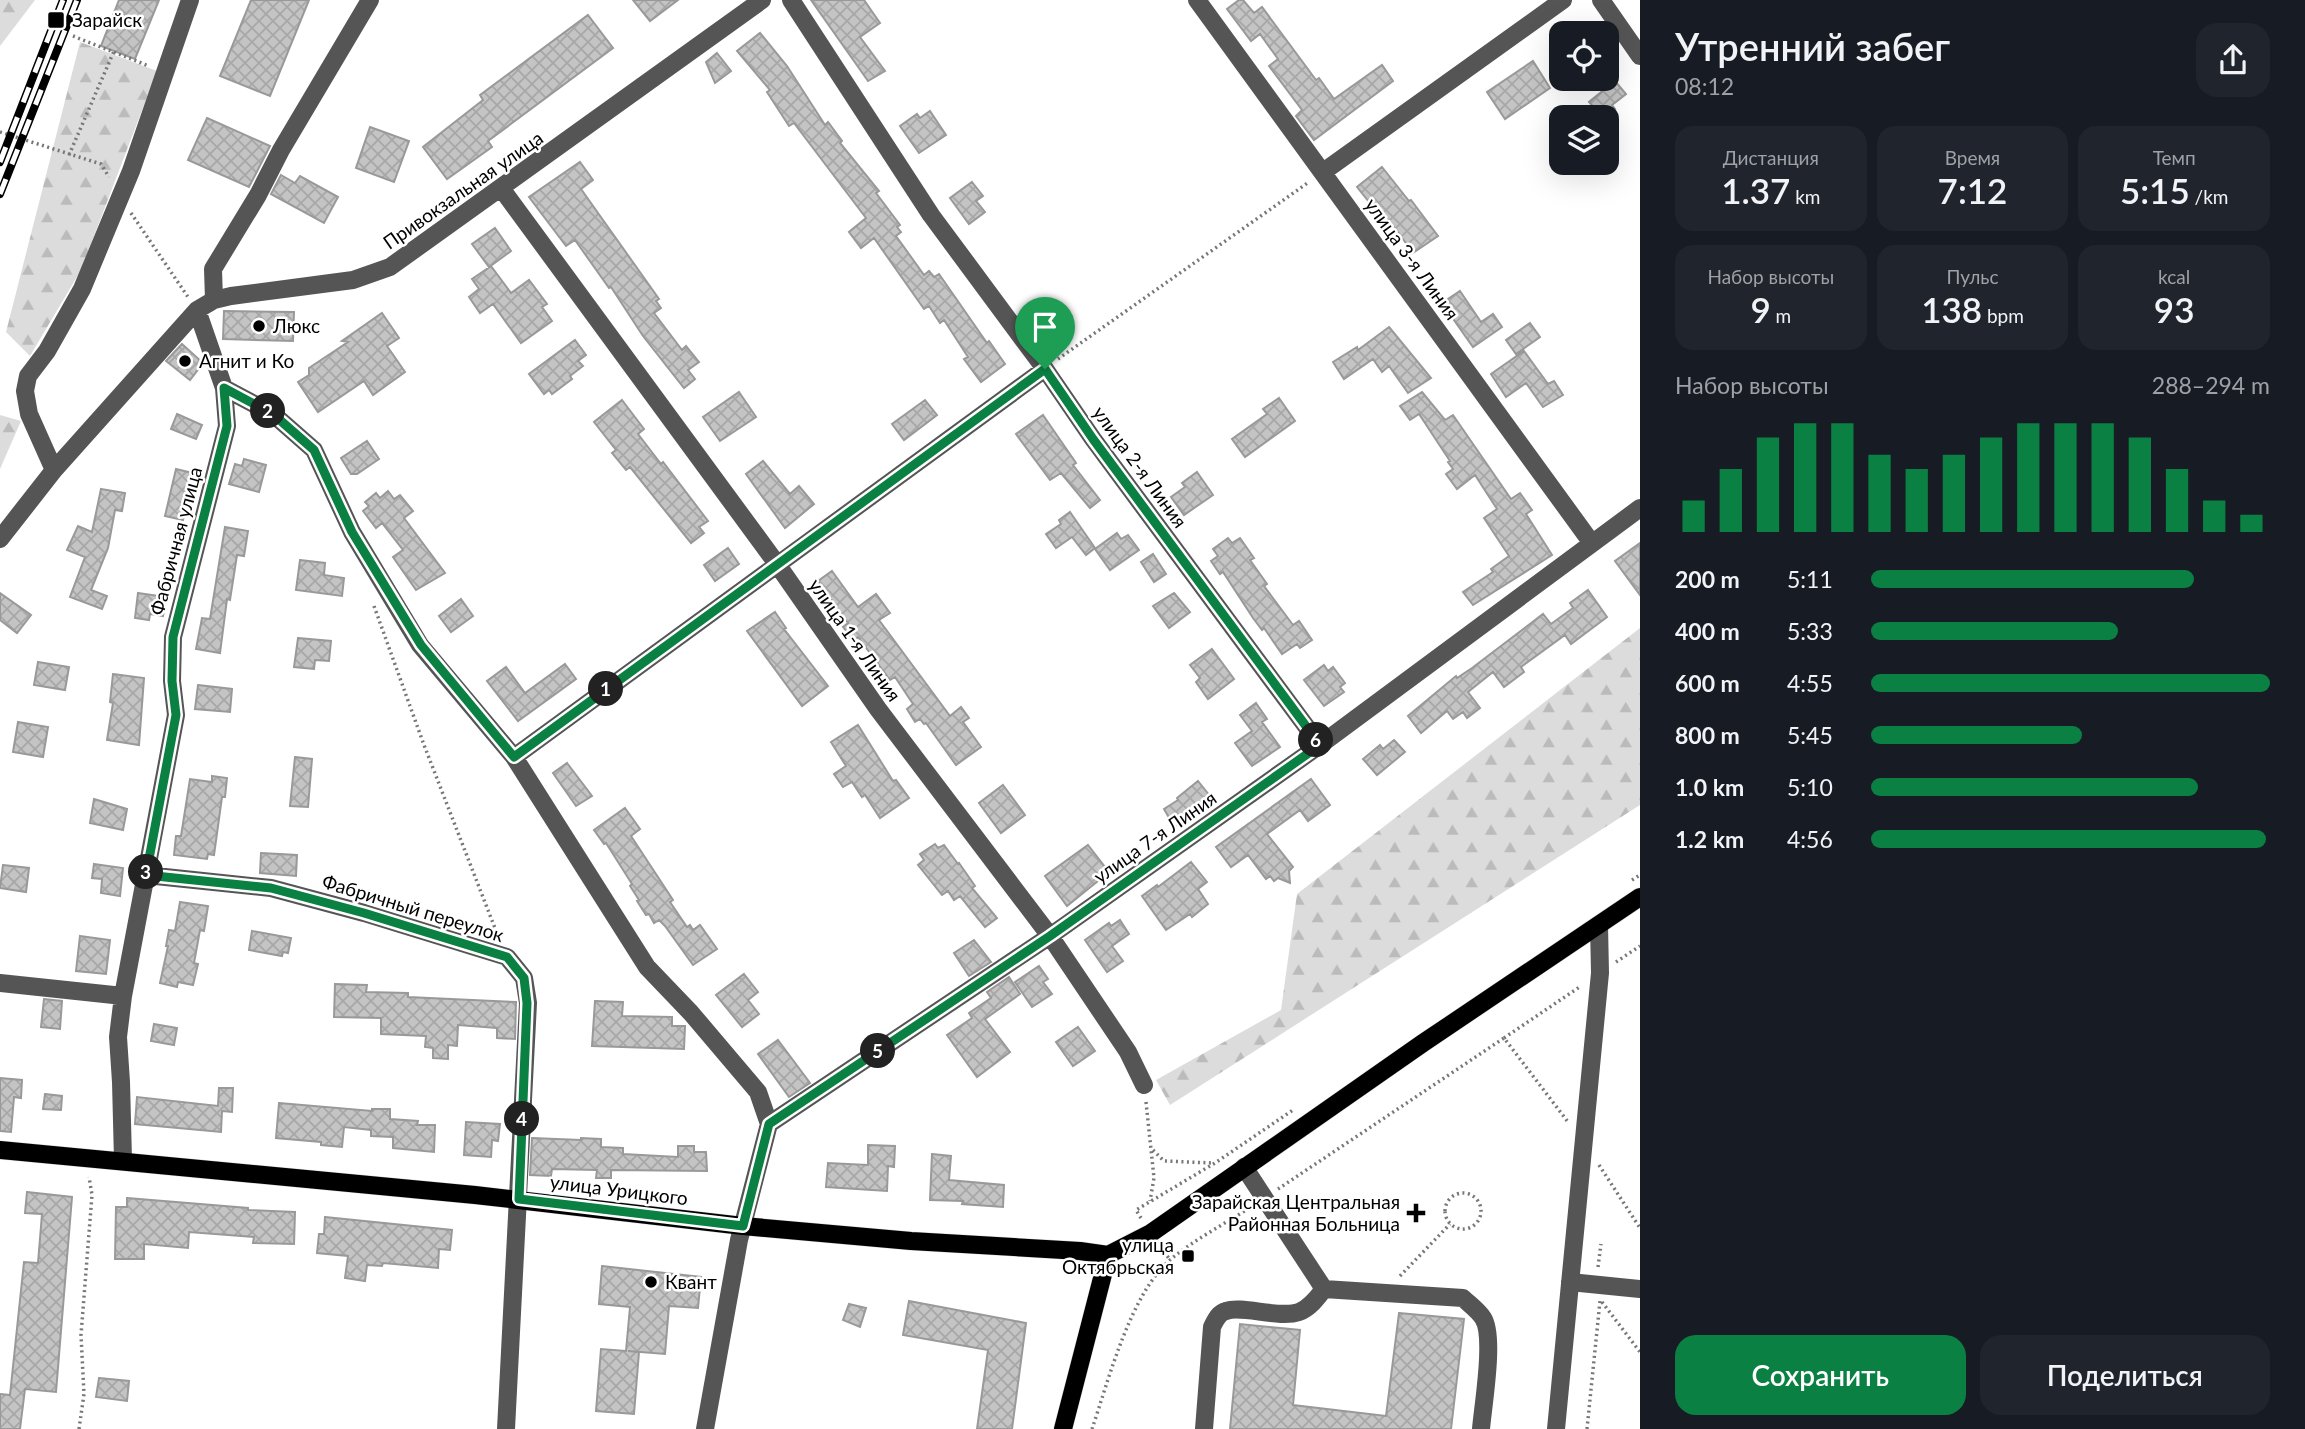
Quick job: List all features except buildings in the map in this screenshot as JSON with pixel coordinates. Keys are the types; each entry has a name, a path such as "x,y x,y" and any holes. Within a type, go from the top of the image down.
{"main road":[{"path":"1063,1429 1108,1255 1151,1233 1423,1043 1640,897"},
{"name":"улица Урицкого","path":"0,1150 519,1199 743,1226 1108,1255"}],"street":[{"path":"54,470 29,414 25,391 28,376 47,351 82,289 131,171 190,0"},
{"path":"214,300 213,269 370,0"},
{"name":"Привокзальная улица","path":"0,539 54,470 197,310 214,300 231,296 302,288 371,275 390,267 762,0"},
{"name":"улица 2-я Линия","path":"790,0 931,215 1320,745"},
{"name":"улица 3-я Линия","path":"1197,0 1591,542"},
{"path":"1323,172 1563,0"},
{"path":"1601,0 1640,56"},
{"name":"улица 1-я Линия","path":"501,188 777,565 878,709 1050,936 1128,1052 1144,1086"},
{"name":"Фабричная улица","path":"123,1160 118,1037 123,996 176,715 172,681 173,637 227,426 224,388 197,310"},
{"path":"514,757 1045,369"},
{"path":"224,388 273,414 314,450 352,532 421,645 514,757 647,967 691,1013 758,1092 769,1124 739,1240 705,1429"},
{"name":"улица 7-я Линия","path":"769,1124 1050,936 1320,745 1640,508"},
{"name":"Фабричный переулок","path":"146,875 271,888 364,913 507,957 524,978 527,1003 506,1429"},
{"path":"1556,1429 1600,973 1599,925"},
{"path":"0,983 123,996"},
{"path":"1244,1167 1325,1289"},
{"path":"1570,1282 1640,1289"},
{"path":"1325,1289 1463,1298 1485,1320 1489,1340 1481,1429"},
{"path":"1205,1429 1212,1328 1216,1317 1226,1310 1278,1314 1299,1312 1314,1302 1325,1289"}],"path":[{"path":"73,37 165,72"},
{"path":"69,155 114,52"},
{"path":"1045,369 1323,172"},
{"path":"370,594 424,745 507,957"},
{"path":"1092,1429 1123,1339 1148,1285 1170,1260 1640,946"},
{"path":"1504,1038 1583,1142 1640,1228"},
{"path":"1144,1086 1153,1150 1154,1178 1150,1201"},
{"path":"1153,1150 1164,1161 1215,1163"},
{"path":"79,1429 84,1394 82,1335 93,1195 85,1157"},
{"path":"1467,1194 1478,1201 1481,1208 1477,1223 1464,1230 1450,1224 1444,1211 1451,1198 1467,1194"},
{"path":"1384,1293 1450,1224"},
{"path":"1600,1298 1613,1300"},
{"path":"1600,1298 1640,1352"},
{"path":"1587,1429 1600,1298"}],"green space":[{"path":"0,0 35,0 0,46"},
{"path":"80,42 157,71 81,270 30,356 6,332"},
{"path":"0,415 21,421 0,469"},
{"path":"1640,628 1640,805 1170,1105 1156,1080 1281,1010 1297,894"}],"railway":[{"path":"0,162 63,0"},
{"path":"0,194 77,0"}],"place":[{"name":"Зарайск","path":"56,20"},
{"name":"Люкс","path":"259,326"},
{"name":"Агнит и Ко","path":"185,361"},
{"name":"Зарайская Центральная Районная Больница","path":"1416,1213"},
{"name":"улица Октябрьская","path":"1188,1256"},
{"name":"Квант","path":"651,1282"}],"route":[{"path":"1045,369 1093,439 1320,745 1050,936 769,1124 743,1226 519,1199 527,1003 524,978 507,957 364,913 271,888 146,875 176,715 172,681 173,637 227,426 224,388 273,414 314,450 352,532 421,645 514,757 1045,369"}]}
